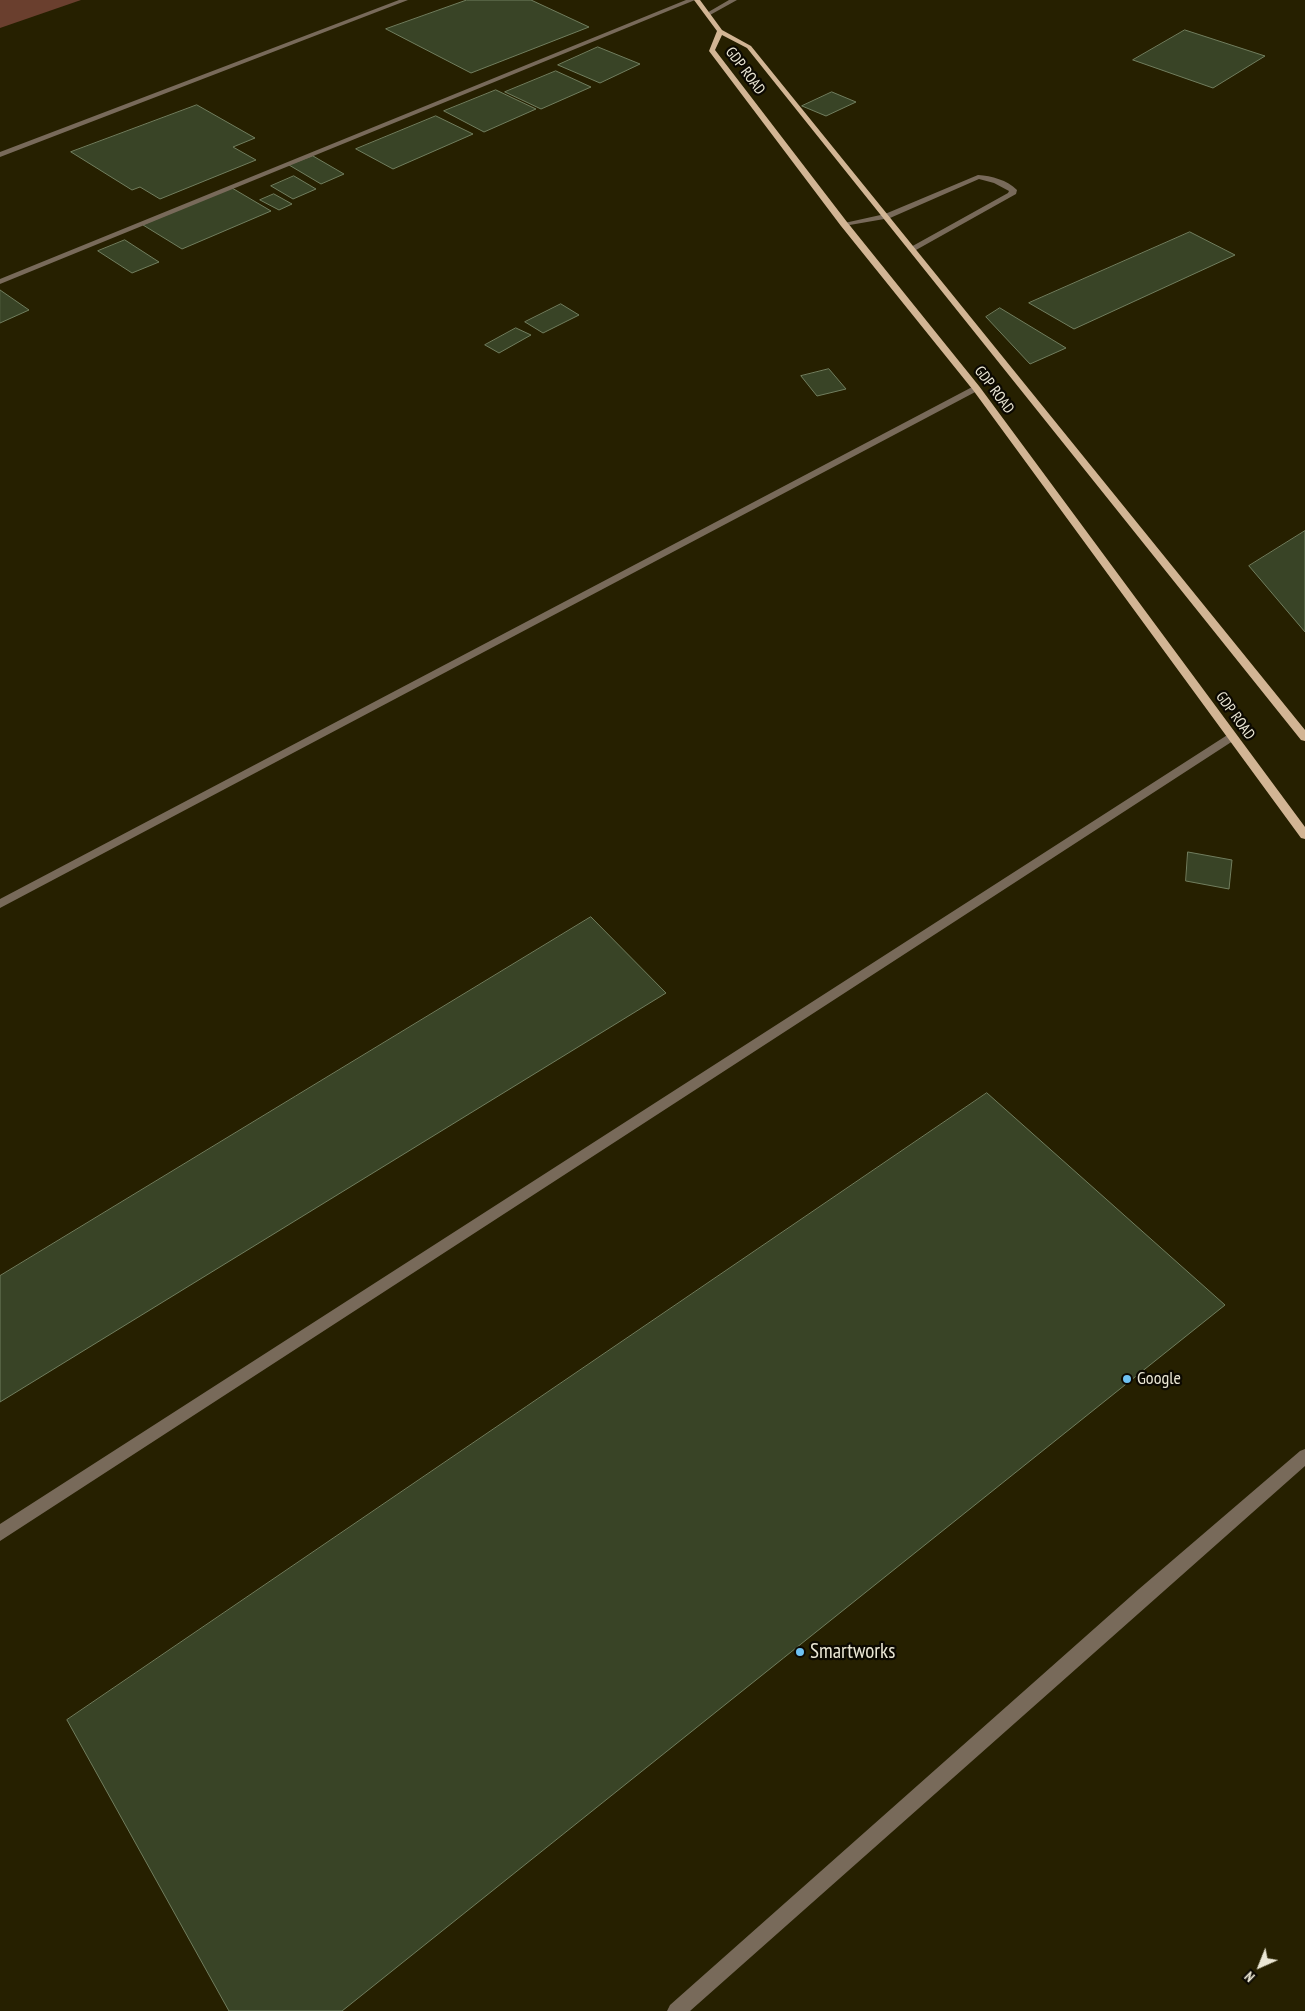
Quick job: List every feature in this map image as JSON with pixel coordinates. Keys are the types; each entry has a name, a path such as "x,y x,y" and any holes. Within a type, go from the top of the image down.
{"main road":[{"path":"697,0 720,31"},
{"name":"GDP ROAD","path":"1305,737 913,248 749,47 720,31 711,50 844,224 976,388 1305,835"}],"street":[{"path":"0,155 405,0"},
{"path":"0,282 692,0"},
{"path":"708,14 734,0"},
{"path":"844,224 887,216 978,177 984,177 1010,187 1013,190 1012,194 913,248"},
{"path":"0,904 976,388"},
{"path":"0,1532 1232,736"},
{"path":"676,2011 1145,1595 1305,1456"}],"shaded area":[{"path":"0,0 81,0 0,28"}],"building":[{"path":"467,0 531,0 589,27 471,73 386,29"},
{"path":"1185,30 1265,56 1213,88 1133,60"},
{"path":"598,47 640,64 600,83 558,65"},
{"path":"556,71 591,87 541,109 505,92"},
{"path":"496,90 536,109 484,132 444,111"},
{"path":"832,92 856,102 826,116 802,106"},
{"path":"197,105 255,138 233,147 256,160 160,199 140,187 132,190 71,152"},
{"path":"436,116 473,134 393,169 356,149"},
{"path":"313,156 344,174 321,184 289,165"},
{"path":"294,176 316,189 293,199 271,186"},
{"path":"232,188 271,211 182,249 143,225"},
{"path":"274,194 292,204 279,210 260,200"},
{"path":"1190,232 1235,255 1074,329 1029,303"},
{"path":"125,240 159,262 132,273 98,251"},
{"path":"0,290 29,310 0,323"},
{"path":"561,304 579,315 543,333 525,322"},
{"path":"1000,308 1066,348 1030,364 986,317"},
{"path":"516,328 531,335 499,353 485,345"},
{"path":"829,369 846,389 817,396 801,376"},
{"path":"1305,531 1305,632 1249,566"},
{"path":"1188,852 1232,860 1229,889 1186,881"},
{"path":"591,917 666,993 0,1402 0,1276"},
{"path":"987,1093 1225,1305 342,2011 229,2011 67,1720"}],"place":[{"name":"Google","path":"1127,1379"},
{"name":"Smartworks","path":"800,1652"}]}
